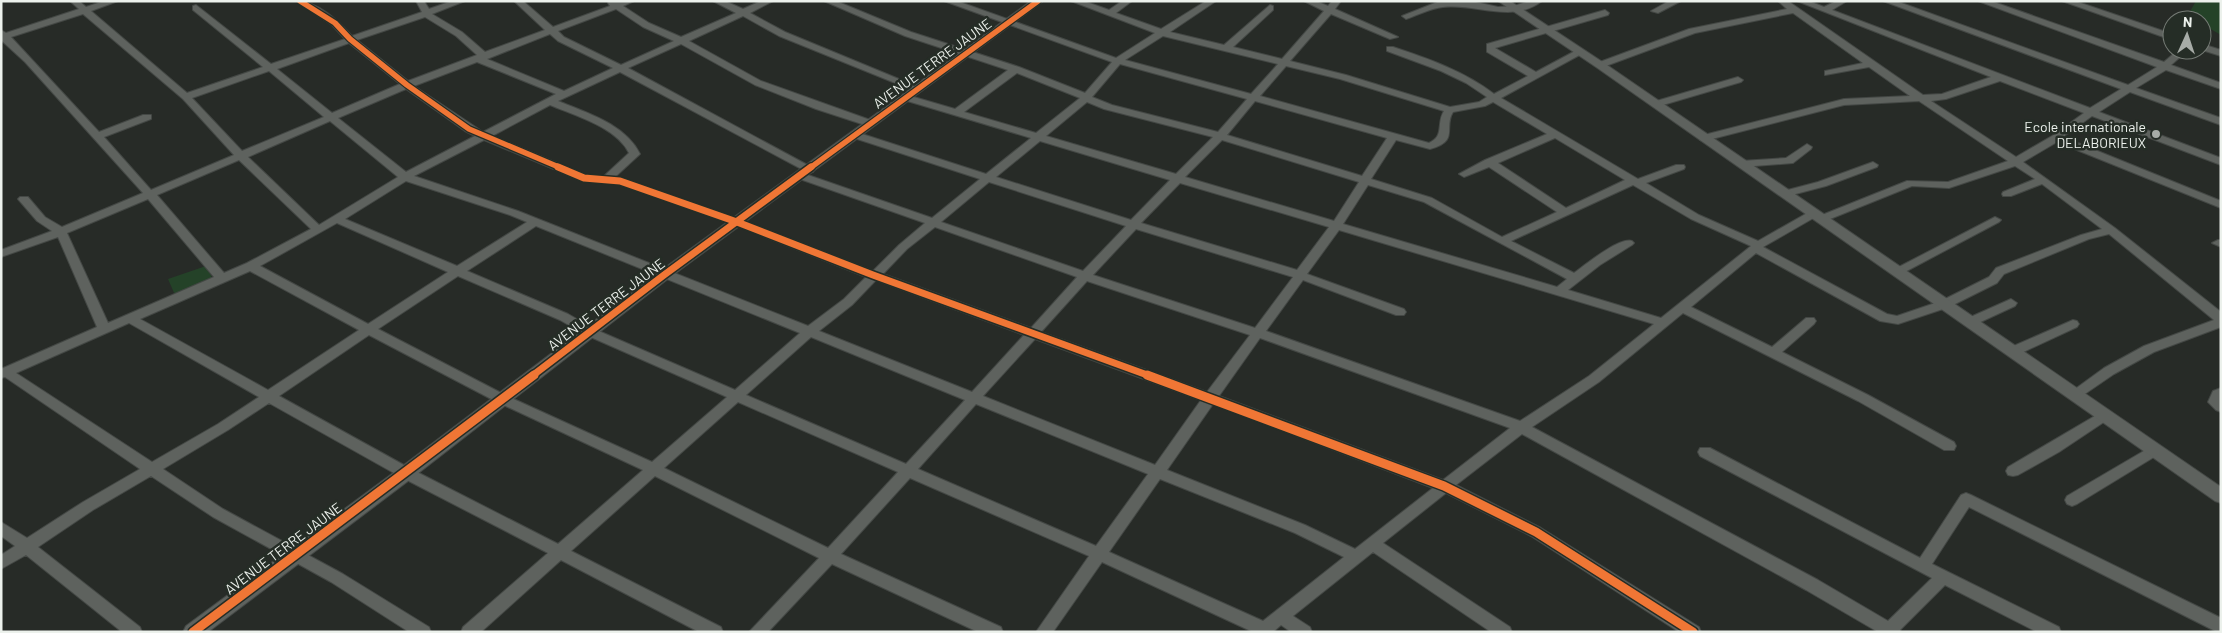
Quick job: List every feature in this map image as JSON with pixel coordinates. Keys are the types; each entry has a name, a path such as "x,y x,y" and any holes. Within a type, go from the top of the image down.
{"street":[{"path":"74,1 86,9 186,97 240,155 318,230"},
{"path":"2,35 114,1"},
{"path":"300,1 335,23 350,39 407,85 469,129 483,136 584,178 594,181 607,179 737,222 873,275 1444,486 1536,532 1693,632"},
{"path":"420,1 432,18 459,34 481,58 518,77 564,94"},
{"path":"186,97 461,1"},
{"path":"518,1 561,39 620,68 805,173 1085,276 1258,333 1521,427 1812,585 1890,631 1943,577"},
{"path":"1,254 61,232 407,85 552,32 613,4 630,1"},
{"path":"718,1 782,34 956,113 1661,322"},
{"path":"4,373 104,328 251,266 318,230 405,177 549,101 770,1"},
{"path":"828,1 908,34 1016,69 1108,107 1220,136 1428,200 1574,278"},
{"path":"948,1 1117,61 1425,145 1434,144 1443,139 1447,131 1446,116 1450,110"},
{"name":"AVENUE TERRE JAUNE","path":"193,632 406,473 664,275 1038,1"},
{"path":"1075,1 1160,32 1225,50 1361,82 1450,110 1467,108 1494,98 1580,52"},
{"path":"1109,14 1128,1"},
{"path":"469,632 809,332 848,302 903,247 1086,98 1117,61 1160,32 1212,1"},
{"path":"1308,1 1333,6 1393,37"},
{"path":"1406,16 1443,3 1476,5 1498,10 1509,5 1538,1"},
{"path":"1655,11 1677,1"},
{"path":"1782,1 1798,6 1824,10 2221,162"},
{"path":"1824,10 1843,1"},
{"path":"1887,1 2221,122"},
{"path":"1982,1 2221,86"},
{"path":"2066,1 2162,34"},
{"path":"613,4 646,25 682,41 758,83 820,107 869,123"},
{"path":"1509,5 1600,65 2221,496"},
{"path":"757,632 830,556 1085,276 1177,178 1220,136 1333,6"},
{"path":"1798,6 1870,64 2044,180 2112,230 2221,320 2149,350 2109,371 2076,395"},
{"path":"1600,65 1692,31 1798,6"},
{"path":"196,8 405,177 535,222 1300,529 1356,556"},
{"path":"1225,50 1270,8"},
{"path":"1536,76 1490,50 1490,46 1604,13"},
{"path":"2,35 33,63 69,106 150,193 222,279"},
{"path":"1390,49 1456,73 1474,83 1494,98 1696,217 1758,247 1884,318 1898,320 1945,304 1993,280 2000,271 2085,237 2112,230"},
{"path":"336,219 564,317 590,332 1099,554 1262,630 1521,427 1594,379 1661,322 1758,247 1817,216 1911,183 1949,185 2016,162 2056,138 2091,112 2172,60"},
{"path":"1828,73 1870,64"},
{"path":"956,113 1016,69"},
{"path":"1704,138 1844,102 1943,97 2001,77"},
{"path":"1656,104 1738,80"},
{"path":"549,101 609,129 632,146 635,154 607,179"},
{"path":"98,136 147,117"},
{"path":"469,129 507,123"},
{"path":"1464,174 1556,134"},
{"path":"854,135 1300,275 1400,312"},
{"path":"1044,632 1210,398 1336,226 1367,181 1393,137"},
{"path":"2056,138 2221,205"},
{"path":"1741,164 1789,161 1807,147"},
{"path":"1489,162 1565,212"},
{"path":"1784,194 1822,184 1873,165"},
{"path":"1502,241 1635,182 1680,168"},
{"path":"2007,194 2044,180"},
{"path":"24,199 41,219 61,232 104,328"},
{"path":"1897,271 1995,220"},
{"path":"1,563 88,506 153,470 270,396 456,272 535,222"},
{"path":"1558,292 1596,262 1628,243"},
{"path":"251,266 502,399 653,469 830,556 995,632"},
{"path":"1970,322 2012,303"},
{"path":"1682,307 1863,398 1949,446"},
{"path":"129,318 406,473 715,632"},
{"path":"1773,353 1810,321"},
{"path":"2014,351 2073,324"},
{"path":"4,373 218,513 337,578 423,632"},
{"path":"2221,393 2218,394 2215,402 2221,407"},
{"path":"2014,471 2105,415"},
{"path":"2072,500 2154,450"},
{"path":"1705,452 1943,577 2053,632"},
{"path":"1924,566 1966,499 2221,626"},
{"path":"1,528 134,632"},
{"path":"1371,543 1497,630"},
{"path":"1281,616 1304,632"}],"green space":[{"path":"2196,1 2221,1 2221,35 2212,30 2212,10 2191,10"},
{"path":"206,266 214,281 175,295 168,279"}],"cycle path":[{"path":"300,1 335,23 350,39 407,85 469,129 483,136 584,178 620,181 737,222 873,275 1444,486 1536,532 1693,632"},
{"path":"193,632 406,473 664,275 1038,1"}],"place":[{"name":"Ecole internationale DELABORIEUX","path":"2156,134"}]}
